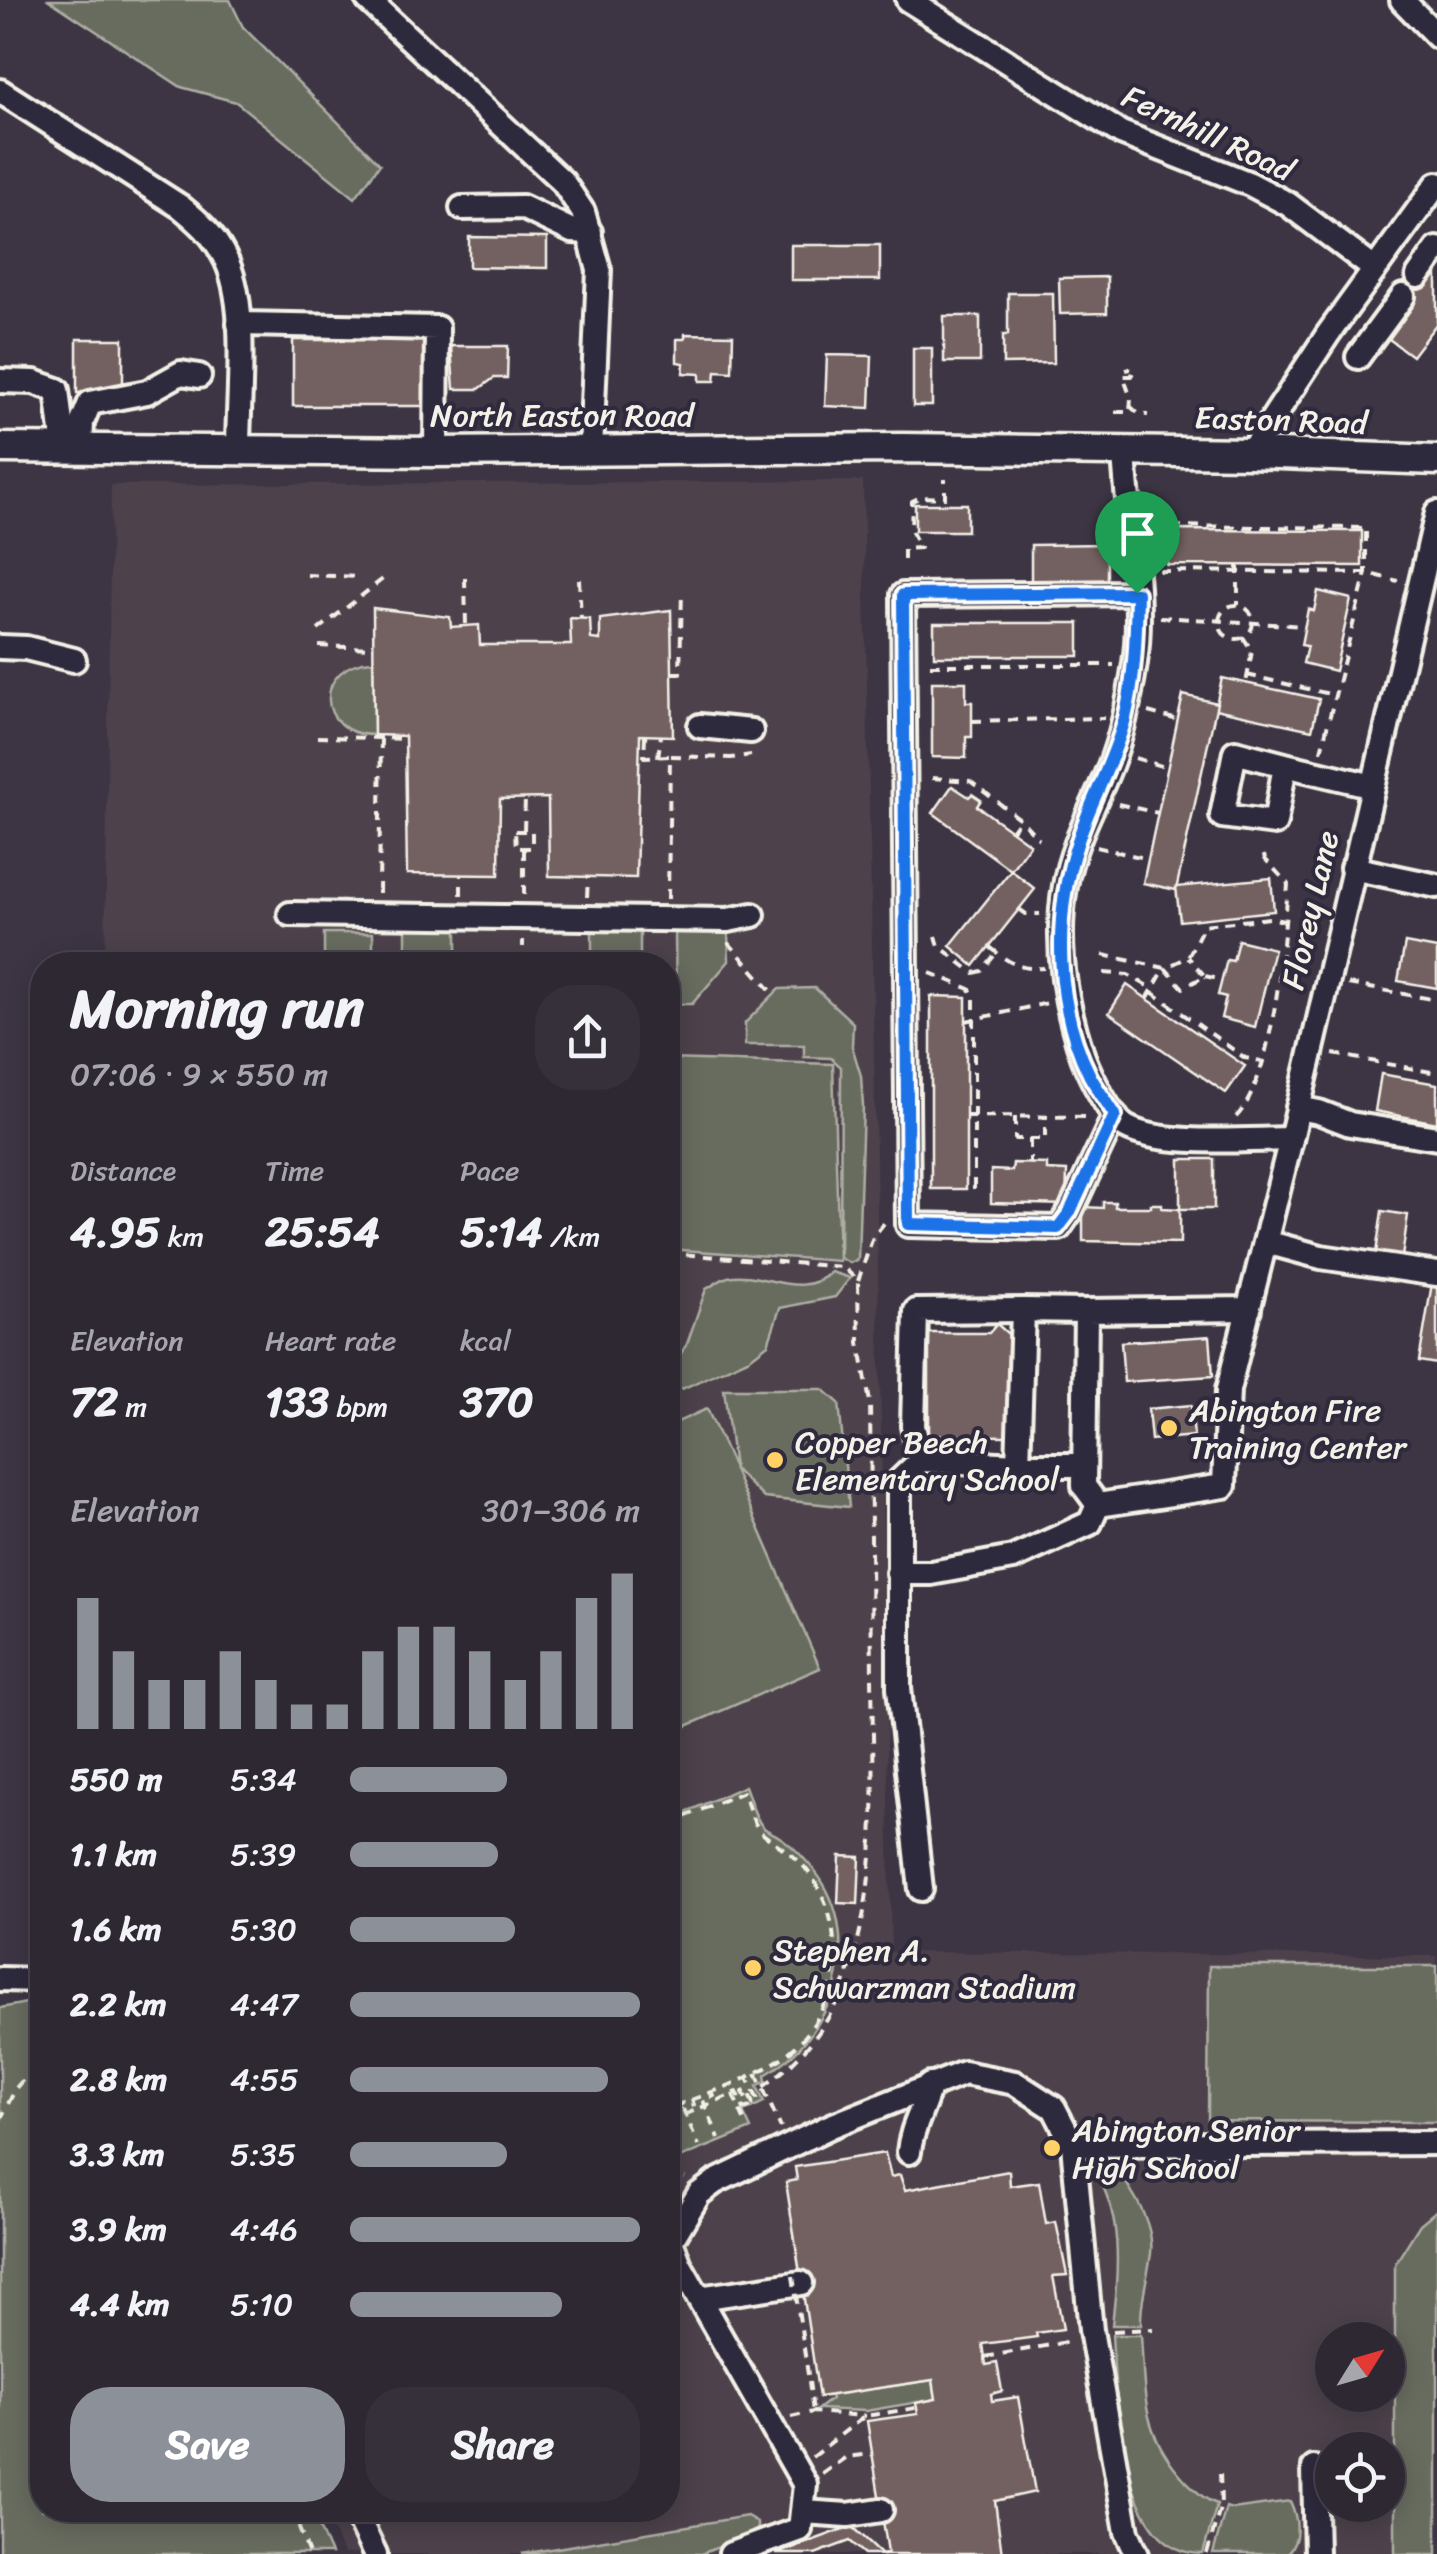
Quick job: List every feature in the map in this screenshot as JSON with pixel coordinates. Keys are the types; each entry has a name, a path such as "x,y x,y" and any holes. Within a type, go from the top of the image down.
{"main road":[{"name":"North Easton Road","path":"0,448 1124,451"},
{"name":"Easton Road","path":"1124,451 1437,460"}],"street":[{"path":"368,0 564,182 583,212 598,270 591,450"},
{"name":"Fernhill Road","path":"908,0 1120,132 1250,184 1288,204 1374,268"},
{"path":"1402,0 1437,36"},
{"path":"0,91 181,208 205,227 224,255 233,278 238,324 238,449"},
{"path":"1250,452 1374,268 1437,184"},
{"path":"462,208 522,206 572,231 590,232"},
{"path":"1418,276 1437,249"},
{"path":"1358,357 1403,296"},
{"path":"238,324 437,328 436,452"},
{"path":"72,448 90,403 148,392 181,373 199,376"},
{"path":"0,381 34,382 57,390 72,448"},
{"path":"1124,451 1137,593 1136,658 1112,763 1069,870 1060,940 1071,1022 1103,1116 1070,1212 1058,1228 908,1224 903,595 1137,593"},
{"name":"Florey Lane","path":"1098,1504 1224,1486 1228,1390 1291,1139 1437,514"},
{"path":"0,647 26,648 74,660"},
{"path":"700,726 752,743"},
{"path":"1284,765 1373,786"},
{"path":"1352,868 1437,886"},
{"path":"290,914 728,920 753,915"},
{"path":"1298,1108 1350,1124 1437,1138"},
{"path":"1103,1116 1162,1138 1291,1139"},
{"path":"1266,1242 1322,1257 1437,1274"},
{"path":"1018,1465 1022,1310"},
{"path":"921,1460 914,1426 916,1311 1247,1315"},
{"path":"898,1573 932,1573 1012,1558 1090,1523 1098,1504 1084,1486 1086,1311"},
{"path":"921,1890 899,1688 900,1481 921,1460 1084,1465"},
{"path":"0,1979 30,1980"},
{"path":"680,2231 699,2194 715,2182 830,2126 964,2073 1015,2083 1054,2108 1073,2145 1091,2330 1128,2532 1138,2554"},
{"path":"909,2152 911,2132 922,2117 930,2085"},
{"path":"1073,2145 1437,2143"},
{"path":"680,2260 805,2485 800,2530 730,2554"},
{"path":"699,2298 797,2280"},
{"path":"1314,2468 1316,2554"},
{"path":"803,2512 848,2515 881,2510"},
{"path":"360,2522 375,2554"}],"path":[{"path":"1115,412 1130,412 1123,376 1134,374 1135,368 1126,370"},
{"path":"1130,406 1138,414 1148,415"},
{"path":"904,560 904,550 920,548 911,530 912,501 921,496 945,498 945,479"},
{"path":"1149,526 1366,528 1366,573 1316,772"},
{"path":"1238,605 1239,569"},
{"path":"1154,572 1239,569 1366,573 1404,583"},
{"path":"307,575 360,577"},
{"path":"318,630 384,578"},
{"path":"465,578 466,626"},
{"path":"579,579 580,619"},
{"path":"672,672 680,673 682,592"},
{"path":"1243,637 1225,636 1218,620 1222,610 1238,605 1248,610 1252,624"},
{"path":"1155,617 1304,626"},
{"path":"1243,637 1252,624"},
{"path":"1243,637 1252,651 1246,683"},
{"path":"319,646 372,648"},
{"path":"930,665 1114,665"},
{"path":"1248,675 1334,695"},
{"path":"1143,711 1178,720"},
{"path":"972,721 1104,718"},
{"path":"645,736 644,757 731,758 752,743"},
{"path":"658,756 661,736"},
{"path":"317,737 401,739"},
{"path":"378,915 380,738"},
{"path":"668,918 670,756"},
{"path":"1131,757 1168,768"},
{"path":"932,778 970,780 1020,819 1039,840"},
{"path":"976,797 982,790"},
{"path":"523,952 524,848 532,848 532,831 524,830 525,798"},
{"path":"1114,803 1158,813"},
{"path":"1011,830 1020,819"},
{"path":"1096,847 1148,859"},
{"path":"1232,1120 1248,1105 1262,1061 1285,922 1288,884 1264,859 1262,848"},
{"path":"1020,909 1026,914 1044,914"},
{"path":"1148,1000 1165,968 1188,957 1204,925 1270,918 1285,922"},
{"path":"728,933 728,946 774,994"},
{"path":"936,936 939,946 974,973 982,970 996,952"},
{"path":"990,946 1012,965 1044,968"},
{"path":"1103,955 1165,968 1183,988 1206,976"},
{"path":"1188,957 1206,976 1222,980"},
{"path":"930,973 970,989 974,997 974,1192"},
{"path":"1104,973 1128,974 1245,1058 1262,1061"},
{"path":"1348,984 1437,1000"},
{"path":"966,1022 1048,1003"},
{"path":"1186,1026 1191,1020"},
{"path":"1332,1054 1437,1073"},
{"path":"966,1069 974,1069"},
{"path":"966,1116 1103,1116"},
{"path":"1015,1117 1015,1139 1045,1140 1045,1117"},
{"path":"1030,1140 1030,1163"},
{"path":"966,1164 974,1164"},
{"path":"763,2087 790,2067 840,1995 854,1951 870,1870 870,1402 858,1344 858,1281 873,1238 884,1223"},
{"path":"680,1253 844,1267 858,1281"},
{"path":"680,1819 743,1792 761,1833 788,1849 809,1872 828,1904 835,1934 835,1961 820,2014 803,2037 777,2062 680,2106"},
{"path":"0,2120 16,2088 30,2071"},
{"path":"756,2072 780,2128"},
{"path":"680,2114 738,2092 744,2109 749,2106 742,2092 747,2090 753,2104 759,2102 746,2076"},
{"path":"712,2091 714,2096 703,2100 719,2138"},
{"path":"733,2094 747,2127"},
{"path":"692,2099 694,2104 683,2109 699,2146"},
{"path":"797,2280 813,2412"},
{"path":"1112,2331 1154,2329"},
{"path":"985,2357 1072,2341"},
{"path":"806,2414 865,2416 916,2408"},
{"path":"825,2447 865,2416"},
{"path":"836,2465 846,2457 872,2454"},
{"path":"1207,2554 1222,2505 1220,2472"},
{"path":"297,2522 310,2554"}],"shaded area":[{"path":"49,0 230,0 243,27 380,164 355,198 236,102 181,87"},
{"path":"863,481 891,1952 1437,1956 1437,2554 343,2554 330,2522 680,2522 680,952 105,952 111,485"},
{"path":"373,661 374,735 354,732 340,724 329,699 340,673"},
{"path":"406,928 457,929 457,952 406,952"},
{"path":"592,931 640,931 640,952 592,952"},
{"path":"324,933 373,933 373,952 324,952"},
{"path":"675,933 728,933 729,961 692,1004 680,1004 680,952 675,952"},
{"path":"815,988 853,1023 852,1046 861,1076 858,1259 850,1263 840,1258 841,1067 831,1058 804,1057 804,1045 745,1045 745,1023 779,989"},
{"path":"680,1059 833,1064 839,1261 680,1250"},
{"path":"831,1272 850,1278 835,1297 780,1308 768,1344 750,1358 680,1388 680,1355 706,1289 728,1277 754,1277 793,1285 819,1280"},
{"path":"724,1389 823,1389 839,1403 849,1507 764,1498 733,1468 820,1668 680,1729 680,1421 707,1409 734,1468"},
{"name":"Stephen A. Schwarzman Stadium","path":"745,1786 761,1824 804,1858 832,1900 839,1928 840,1957 835,1985 809,2037 757,2086 764,2102 743,2112 751,2129 680,2158 680,1815"},
{"path":"1209,1966 1437,1966 1437,2122 1208,2121"},
{"path":"30,2002 30,2522 316,2522 331,2554 0,2554 0,2008"},
{"path":"1101,2154 1128,2186 1148,2227 1151,2253 1141,2325 1112,2325 1117,2263 1114,2222 1101,2183 1090,2165"},
{"path":"1437,2210 1437,2554 1395,2554 1395,2522 1405,2522 1405,2432 1395,2432 1395,2412 1405,2412 1405,2322 1395,2322 1395,2264 1420,2224"},
{"path":"1112,2335 1141,2335 1145,2396 1153,2430 1186,2481 1217,2504 1203,2554 1175,2547 1153,2528 1138,2500 1120,2430"},
{"path":"933,2380 936,2399 866,2411 818,2409 831,2399 830,2395"},
{"path":"1290,2501 1297,2529 1287,2554 1213,2554 1226,2507"},
{"path":"747,2516 757,2522 757,2532 701,2554 522,2554"}],"building":[{"path":"469,237 547,238 547,268 469,267"},
{"path":"791,245 880,245 880,280 791,280"},
{"path":"1437,259 1437,323 1412,356 1389,339 1414,305 1399,293 1414,273"},
{"path":"1107,277 1107,313 1060,314 1059,278"},
{"path":"1008,293 1053,293 1054,363 1003,364"},
{"path":"944,316 980,316 980,362 944,362"},
{"path":"685,334 733,335 732,372 716,371 715,381 700,381 700,374 683,373 684,363 677,362 677,339 685,339"},
{"path":"425,337 425,406 293,406 293,340"},
{"path":"77,339 123,339 123,393 77,393"},
{"path":"451,346 508,346 507,378 494,378 479,389 454,389"},
{"path":"913,348 932,348 932,406 913,406"},
{"path":"827,355 872,356 870,408 825,406"},
{"path":"915,504 967,504 967,531 915,531"},
{"path":"1167,530 1362,531 1362,566 1167,565"},
{"path":"1107,544 1107,582 1031,582 1031,545"},
{"path":"1318,591 1351,599 1335,671 1303,663 1307,646 1301,645 1308,609 1314,611"},
{"path":"373,608 450,617 451,627 479,625 480,645 571,645 570,618 590,619 591,639 600,640 600,619 671,610 673,736 640,735 636,878 549,876 548,798 500,799 499,875 407,874 405,736 374,735"},
{"path":"934,623 1079,623 1079,656 934,656"},
{"path":"1222,678 1319,699 1312,730 1215,709"},
{"path":"932,682 966,682 966,702 972,702 972,737 966,737 966,758 932,757"},
{"path":"1183,695 1217,703 1176,890 1143,883"},
{"path":"952,786 981,800 977,806 1030,844 1011,870 933,813"},
{"path":"1011,870 1035,889 974,966 950,946"},
{"path":"1271,878 1274,911 1180,921 1176,887"},
{"path":"1238,940 1274,949 1255,1027 1221,1018 1226,997 1218,995 1227,960 1233,961"},
{"path":"1405,943 1437,949 1437,988 1398,981"},
{"path":"1127,985 1245,1066 1226,1093 1109,1013"},
{"path":"931,996 966,997 966,1189 931,1189"},
{"path":"1381,1074 1437,1084 1437,1123 1375,1111"},
{"path":"1180,1159 1214,1159 1214,1209 1180,1209"},
{"path":"1013,1163 1047,1164 1047,1170 1067,1171 1066,1205 991,1203 991,1170 1012,1171"},
{"path":"1103,1202 1115,1202 1115,1207 1162,1204 1162,1208 1180,1209 1180,1243 1083,1241 1083,1207 1103,1208"},
{"path":"1382,1211 1408,1215 1402,1257 1376,1253"},
{"path":"1432,1283 1437,1284 1437,1364 1419,1361"},
{"path":"997,1324 1016,1341 1008,1350 1007,1436 929,1435 929,1333 989,1333"},
{"path":"1210,1336 1213,1376 1124,1382 1121,1342"},
{"path":"1191,1405 1194,1436 1151,1440 1148,1409"},
{"path":"840,1856 860,1857 858,1904 838,1903"},
{"name":"Abington Senior High School","path":"885,2153 891,2177 900,2175 905,2190 1009,2171 1010,2186 1039,2182 1046,2224 1056,2222 1067,2275 1053,2276 1063,2329 1036,2333 1037,2337 983,2344 986,2365 997,2363 1002,2391 991,2394 992,2401 1018,2397 1035,2492 995,2501 1002,2554 882,2554 888,2552 867,2421 918,2414 916,2403 936,2399 933,2380 819,2397 786,2182 797,2180 795,2167"},
{"path":"852,2526 882,2554 865,2554 850,2541 815,2554 776,2554"}],"place":[{"name":"Abington Fire Training Center","path":"1169,1428"},
{"name":"Copper Beech Elementary School","path":"775,1460"},
{"name":"Stephen A. Schwarzman Stadium","path":"753,1968"},
{"name":"Abington Senior High School","path":"1052,2148"}],"route":[{"path":"1137,593 1136,658 1125,718 1112,763 1078,840 1065,884 1060,940 1071,1022 1090,1075 1115,1115 1070,1212 1058,1228 908,1224 903,595 1137,593"}]}
